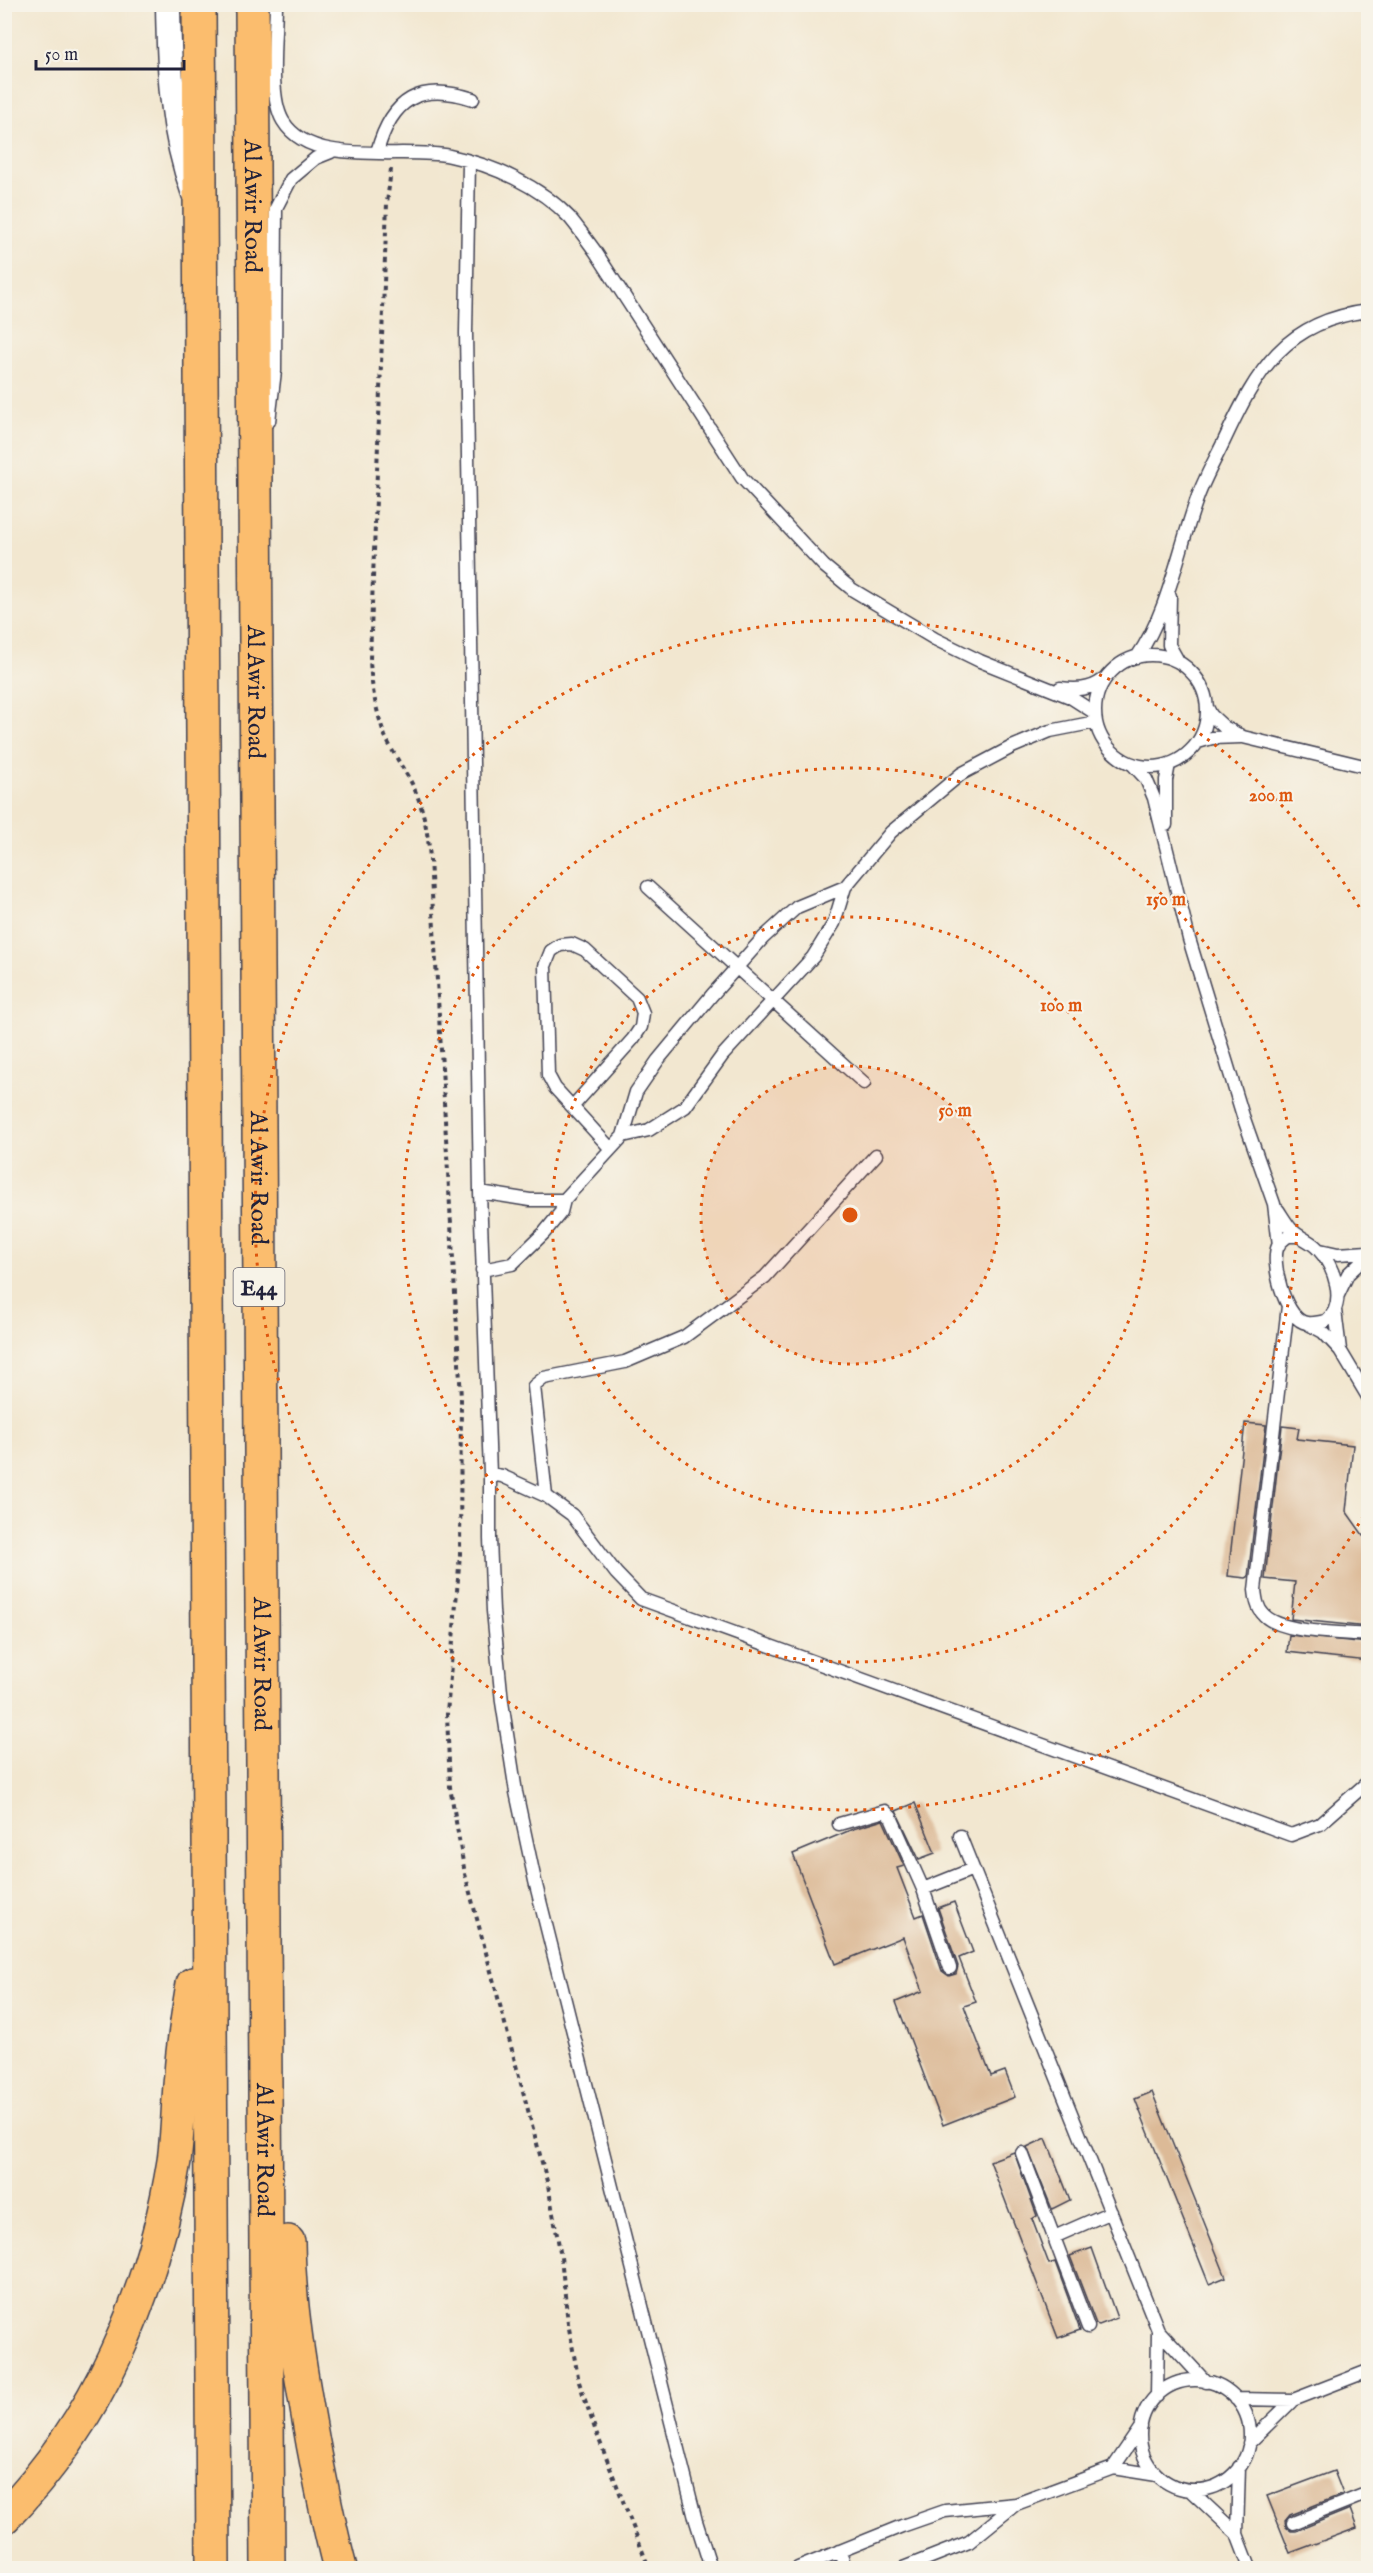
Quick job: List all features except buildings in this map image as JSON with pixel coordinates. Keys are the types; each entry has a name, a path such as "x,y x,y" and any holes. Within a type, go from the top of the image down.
{"highway":[{"name":"E44","path":"199,4 213,2568"},
{"name":"Al Awir Road","path":"252,4 268,2568"},
{"path":"4,2517 33,2488 86,2411 126,2331 156,2246 174,2159 181,2071 209,1888"},
{"path":"263,1905 283,2003 286,2054 289,2284 308,2416 340,2568"}],"street":[{"path":"168,4 171,106 182,160 200,213"}],"lane":[{"path":"276,4 276,105 284,122 296,136 331,152"},
{"path":"377,152 384,127 400,106 423,93 449,91 473,99"},
{"path":"255,479 270,416 275,371 276,208 291,179 309,162 331,152 429,153 469,162 521,182 541,194 568,217 595,250 742,478 824,566 861,595 935,639 1032,683 1070,697 1095,718"},
{"path":"469,162 466,333 480,1192 493,1611 502,1701 516,1792 549,1938 696,2521 711,2568"},
{"path":"1137,657 1155,625 1197,497 1243,401 1260,374 1282,346 1309,327 1348,314 1368,311"},
{"path":"1173,574 1168,634 1172,654 1192,673 1202,688 1211,715 1224,727 1243,737 1368,767"},
{"path":"1178,662 1160,655 1137,657 1124,661 1109,672 1099,688 1095,718 1104,742 1116,756 1140,771 1150,786 1189,939 1226,1061 1274,1204 1279,1245 1275,1260 1276,1270 1288,1306 1295,1318 1323,1332 1340,1350 1368,1397"},
{"path":"1032,683 1073,690 1096,685 1105,680"},
{"path":"1133,765 1151,768 1169,764 1185,755 1198,742 1205,725 1207,706"},
{"path":"623,1136 649,1130 686,1107 722,1056 813,957 834,923 845,887 891,832 961,774 1012,747 1050,731 1095,718"},
{"path":"1198,742 1212,738 1243,737"},
{"path":"1169,764 1166,780 1169,859"},
{"path":"648,887 864,1083"},
{"path":"482,1270 512,1264 561,1212 564,1200 623,1136 636,1092 658,1060 763,938 798,907 845,887"},
{"path":"573,1106 633,1039 641,1027 643,1013 638,998 585,950 572,944 560,945 551,951 545,966 548,1075 555,1088 611,1149"},
{"path":"546,1496 534,1386 544,1378 625,1362 684,1337 765,1277 876,1155"},
{"path":"480,1192 530,1200 564,1200"},
{"path":"1274,1204 1291,1229 1320,1250 1338,1254 1368,1253"},
{"path":"1279,1245 1288,1236 1300,1236"},
{"path":"1320,1250 1330,1267 1338,1295"},
{"path":"1340,1350 1335,1310 1338,1295 1348,1274 1368,1253"},
{"path":"1288,1306 1255,1590 1257,1603 1264,1615 1281,1626 1368,1635"},
{"path":"1304,1323 1326,1321 1335,1310"},
{"path":"490,1474 502,1476 546,1496 572,1515 616,1574 641,1599 1291,1835 1320,1824 1368,1782"},
{"path":"839,1824 885,1811 891,1817 922,1889 950,1968"},
{"path":"798,2568 945,2511 1016,2504 1113,2468 1157,2475 1178,2487 1204,2490 1230,2478 1239,2467 1249,2443 1249,2427 1245,2412 1236,2399 1227,2391 1206,2382 1158,2330 960,1836"},
{"path":"922,1889 973,1869"},
{"path":"1022,2153 1088,2326"},
{"path":"1054,2237 1111,2212"},
{"path":"1157,2396 1158,2330"},
{"path":"1236,2399 1293,2400 1368,2371"},
{"path":"1113,2468 1141,2427 1144,2416 1157,2396 1180,2383 1206,2382"},
{"path":"1249,2443 1293,2400"},
{"path":"1141,2427 1143,2453 1157,2475"},
{"path":"1239,2467 1237,2534 1250,2568"},
{"path":"1190,2490 1237,2534"},
{"path":"1293,2523 1366,2496"},
{"path":"903,2568 969,2542 1016,2504"},
{"path":"839,2551 846,2568"}],"path":[{"path":"394,152 387,203 370,659 371,679 379,717 392,750 417,796 430,852 461,1398 460,1554 447,1714 450,1788 465,1874 548,2185 579,2382 649,2568"}]}
